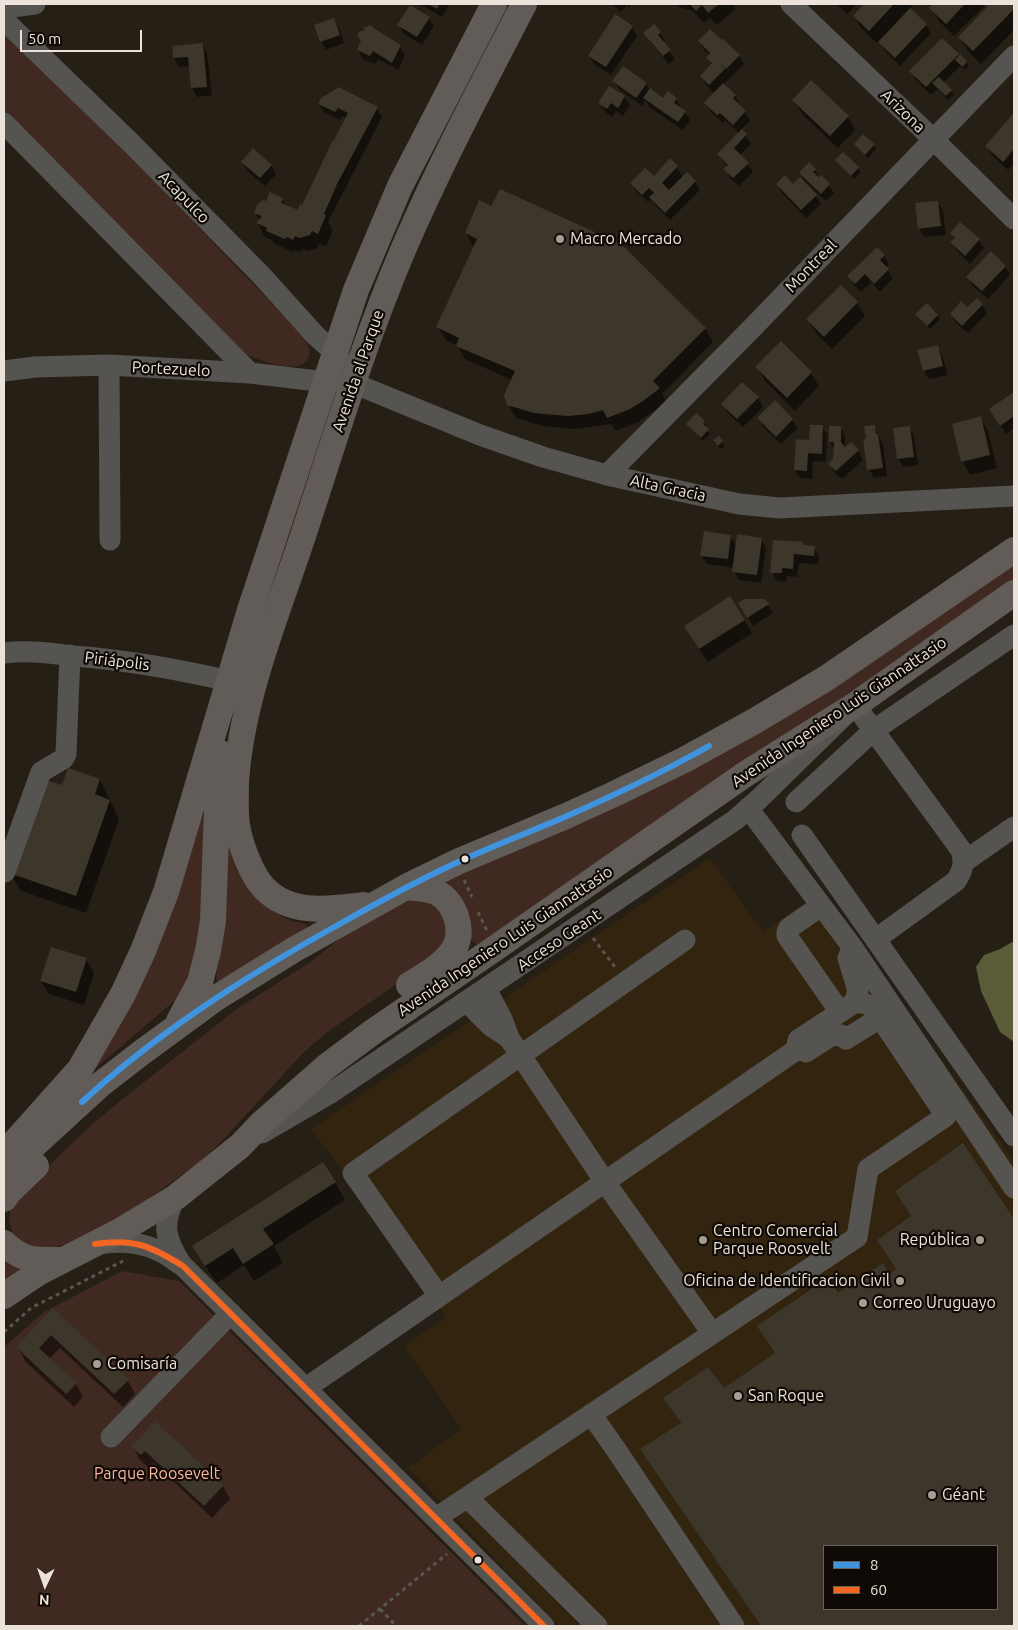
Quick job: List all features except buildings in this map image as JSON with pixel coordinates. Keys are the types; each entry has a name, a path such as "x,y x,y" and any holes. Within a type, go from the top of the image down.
{"main road":[{"name":"Avenida al Parque","path":"374,903 332,909 310,909 293,906 263,887 252,869 237,826 236,781 239,757 253,689 274,621 339,383 335,353 356,290 400,186 494,4"},
{"name":"Avenida al Parque","path":"229,682 272,539 339,383 449,149 524,4"},
{"path":"4,1173 101,1084 175,1027 216,998 295,949 374,903 406,887 457,862 612,796 684,760 753,722 825,678 1014,550"},
{"name":"Avenida Ingeniero Luis Giannattasio","path":"4,1296 38,1273 95,1244 176,1197 240,1146 327,1066 374,1031 747,773 855,704 1014,593"},
{"path":"148,1066 175,1027 200,982 208,951 213,921 217,782 220,744 229,682"},
{"path":"4,1154 80,1069 123,994 143,951 166,892 229,682"},
{"path":"286,1102 302,1070 326,1045 371,1011 430,972 447,958 455,948 458,937 456,915 444,898 424,888 406,887"},
{"path":"4,1200 8,1192 121,1087 187,1036 305,959 341,923"},
{"path":"4,1243 21,1257 33,1260 63,1260"}],"street":[{"path":"4,8 35,4"},
{"name":"Arizona","path":"791,4 1014,219"},
{"name":"Acapulco","path":"4,20 131,143 261,275 316,336 335,353"},
{"name":"Montreal","path":"607,475 759,321 1014,56"},
{"path":"4,123 250,374"},
{"path":"109,365 110,540"},
{"name":"Portezuelo","path":"4,371 34,366 109,365 250,374 339,383"},
{"name":"Alta Gracia","path":"339,383 543,458 607,475 739,504 780,508 1014,496"},
{"path":"796,802 874,730 1014,635"},
{"name":"Piriápolis","path":"4,652 22,651 118,660 185,671 229,682"},
{"path":"5,872 40,772 63,759 66,754 70,655"},
{"path":"855,704 961,850 964,861 962,871 956,881 876,939"},
{"name":"Acceso Geant","path":"240,1146 330,1094 735,820 760,798 855,704"},
{"path":"748,808 852,948 887,1013 952,1111 1014,1188"},
{"path":"964,861 1014,827"},
{"path":"802,835 1014,1136"},
{"path":"821,906 789,928 787,936 847,1008"},
{"path":"439,1296 353,1173 515,1047 626,982 685,940"},
{"path":"847,1008 858,991 848,958 852,948"},
{"path":"486,989 515,1047 605,1182 712,1334"},
{"path":"467,1002 515,1047"},
{"path":"306,1388 796,1050 798,1040 847,1008 864,1002 887,1013"},
{"path":"796,1050 806,1052 831,1036 841,1035 846,1039 887,1013"},
{"path":"436,1518 857,1237 868,1169 952,1111"},
{"path":"176,1197 169,1209 166,1227 172,1250 183,1266 544,1626"},
{"path":"95,1244 120,1242 148,1247 160,1251 183,1266"},
{"path":"111,1437 230,1314"},
{"path":"591,1414 618,1451 734,1626"},
{"path":"468,1498 597,1626"}],"path":[{"path":"457,862 494,949"},
{"path":"583,923 626,982"},
{"path":"4,1332 31,1308 77,1284 122,1261 160,1251"},
{"path":"359,1626 461,1543"},
{"path":"380,1609 396,1626"}],"shaded area":[{"name":"Centro Comercial Parque Roosvelt","path":"710,858 763,932 806,902 864,983 909,1014 1014,1161 1014,1626 559,1626 408,1468 461,1429 404,1346 446,1318 311,1129"},
{"path":"1014,941 1014,1042 1000,1032 981,991 976,967 984,955"}],"green space":[{"path":"4,34 75,99 306,339 310,351 308,360 292,367 278,365 246,354 4,113"},
{"path":"333,408 336,408 244,695 234,737 229,778 229,819 236,856 252,889 274,911 289,920 307,925 305,931 221,984 216,980 221,919 224,800 230,733 240,680 258,614 301,479 323,438"},
{"path":"1014,562 1014,579 486,944 476,944 471,940 471,931 440,880 463,871"},
{"path":"203,816 206,818 200,943 195,964 180,996 90,1073 200,818"},
{"path":"410,899 429,900 445,914 448,939 424,965 326,1033 302,1054 222,1141 201,1161 141,1204 101,1228 66,1244 44,1250 35,1250 13,1238 9,1219 11,1208 25,1189 90,1126 238,1008 309,963 348,932"},
{"path":"4,1259 23,1271 4,1284"},
{"name":"Parque Roosevelt","path":"122,1271 179,1281 525,1626 4,1626 4,1347 44,1312"}],"transit line":[{"name":"8","path":"82,1102 141,1052 204,1006 302,945 425,878 603,800 709,746"},
{"name":"60","path":"95,1244 120,1242 141,1245 161,1253 183,1266 544,1626"}],"place":[{"name":"Macro Mercado","path":"560,239"},
{"name":"Centro Comercial Parque Roosvelt","path":"703,1240"},
{"name":"República","path":"980,1240"},
{"name":"Oficina de Identificacion Civil","path":"900,1281"},
{"name":"Correo Uruguayo","path":"863,1303"},
{"name":"Comisaría","path":"97,1364"},
{"name":"San Roque","path":"738,1396"},
{"name":"Géant","path":"932,1495"}]}
